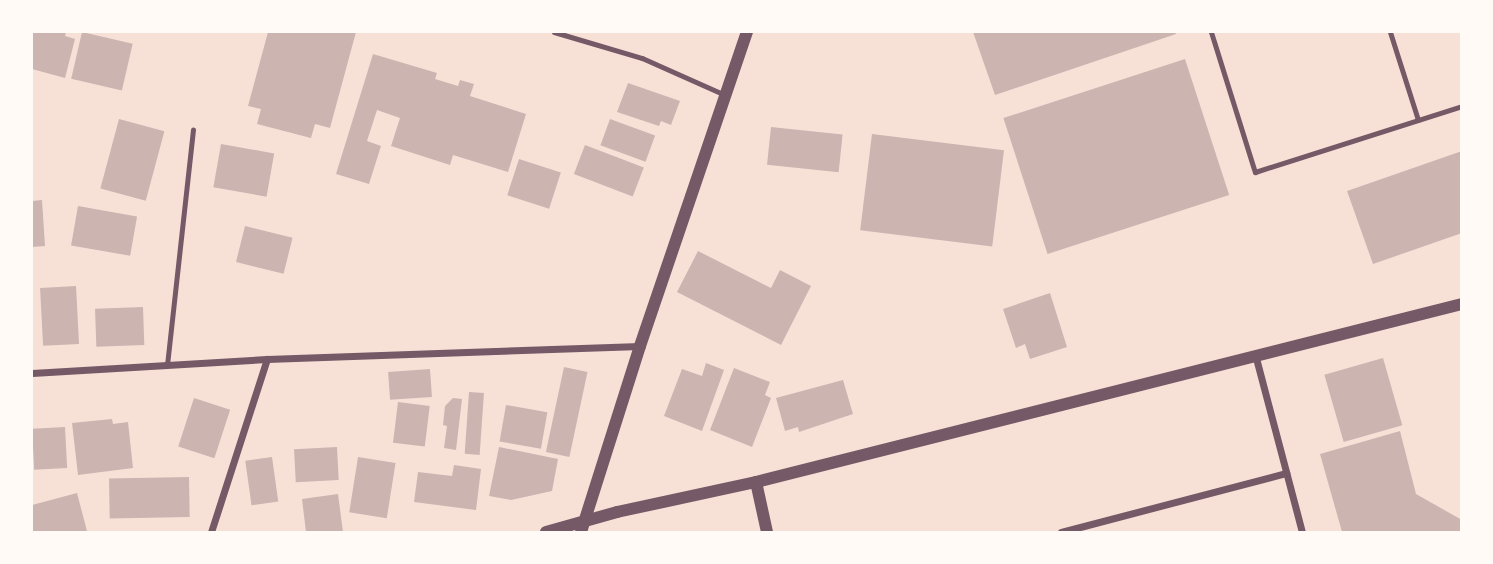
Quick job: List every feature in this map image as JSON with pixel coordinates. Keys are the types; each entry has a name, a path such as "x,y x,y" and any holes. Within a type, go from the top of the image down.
{"street":[{"path":"583,527 640,346 747,32"},
{"path":"547,533 583,527 1461,304"},
{"path":"32,373 267,359 640,346"},
{"path":"1256,358 1302,533"},
{"path":"211,533 267,359"},
{"path":"1060,533 1286,474"},
{"path":"756,482 767,533"}],"lane":[{"path":"554,32 642,58 725,95"},
{"path":"1211,32 1255,172 1461,106"},
{"path":"1390,32 1418,120"},
{"path":"167,365 193,128"}],"building":[{"path":"32,32 66,32 65,36 75,39 65,78 32,69"},
{"path":"82,32 133,44 122,90 71,79"},
{"path":"268,32 356,32 330,128 315,124 311,138 257,124 261,109 248,106"},
{"path":"973,32 1175,32 1176,34 995,95"},
{"path":"373,54 437,73 435,79 458,86 460,80 474,84 470,96 526,114 508,172 453,155 450,165 391,146 400,118 377,110 367,141 381,146 369,184 336,174"},
{"path":"1185,59 1229,195 1048,254 1003,118"},
{"path":"628,83 680,101 671,125 661,121 659,126 617,112"},
{"path":"119,119 164,131 146,201 100,189"},
{"path":"610,119 655,135 646,162 600,145"},
{"path":"771,127 843,135 839,172 767,165"},
{"path":"872,134 1004,150 992,246 860,230"},
{"path":"221,144 274,153 267,197 213,187"},
{"path":"585,145 644,168 633,197 574,174"},
{"path":"1462,151 1462,233 1373,264 1347,191"},
{"path":"519,159 561,173 549,209 507,195"},
{"path":"42,200 45,246 32,247 32,201"},
{"path":"78,206 137,216 130,256 71,245"},
{"path":"245,226 293,238 284,274 236,262"},
{"path":"698,251 771,288 780,270 811,286 781,345 677,292"},
{"path":"76,286 79,344 43,346 40,288"},
{"path":"1050,293 1067,347 1030,359 1025,344 1016,348 1003,309"},
{"path":"143,307 144,345 96,347 95,309"},
{"path":"1383,358 1402,425 1344,442 1324,375"},
{"path":"706,363 724,370 702,431 664,416 682,369 702,376"},
{"path":"564,367 587,372 569,457 546,452"},
{"path":"734,368 770,382 765,395 771,398 752,447 710,430"},
{"path":"430,369 432,397 390,400 388,372"},
{"path":"843,380 853,414 799,432 798,427 785,431 776,398"},
{"path":"469,392 484,393 480,455 465,454"},
{"path":"194,398 230,410 214,458 178,447"},
{"path":"453,398 462,399 456,450 444,448 447,426 443,425 445,406"},
{"path":"398,402 430,406 425,447 393,443"},
{"path":"506,405 547,412 541,449 500,441"},
{"path":"112,419 113,424 128,422 133,468 78,475 72,423"},
{"path":"65,427 67,468 34,470 32,429"},
{"path":"1400,431 1416,494 1462,520 1462,532 1342,532 1320,454"},
{"path":"337,447 339,480 296,482 294,449"},
{"path":"499,447 558,459 552,491 511,500 489,496"},
{"path":"272,457 278,502 252,505 245,461"},
{"path":"358,457 396,463 387,518 349,512"},
{"path":"454,465 481,469 476,510 414,502 418,472 452,476"},
{"path":"189,477 190,517 110,518 109,478"},
{"path":"77,493 87,531 32,532 32,505"},
{"path":"338,494 343,532 306,532 302,499"}]}
